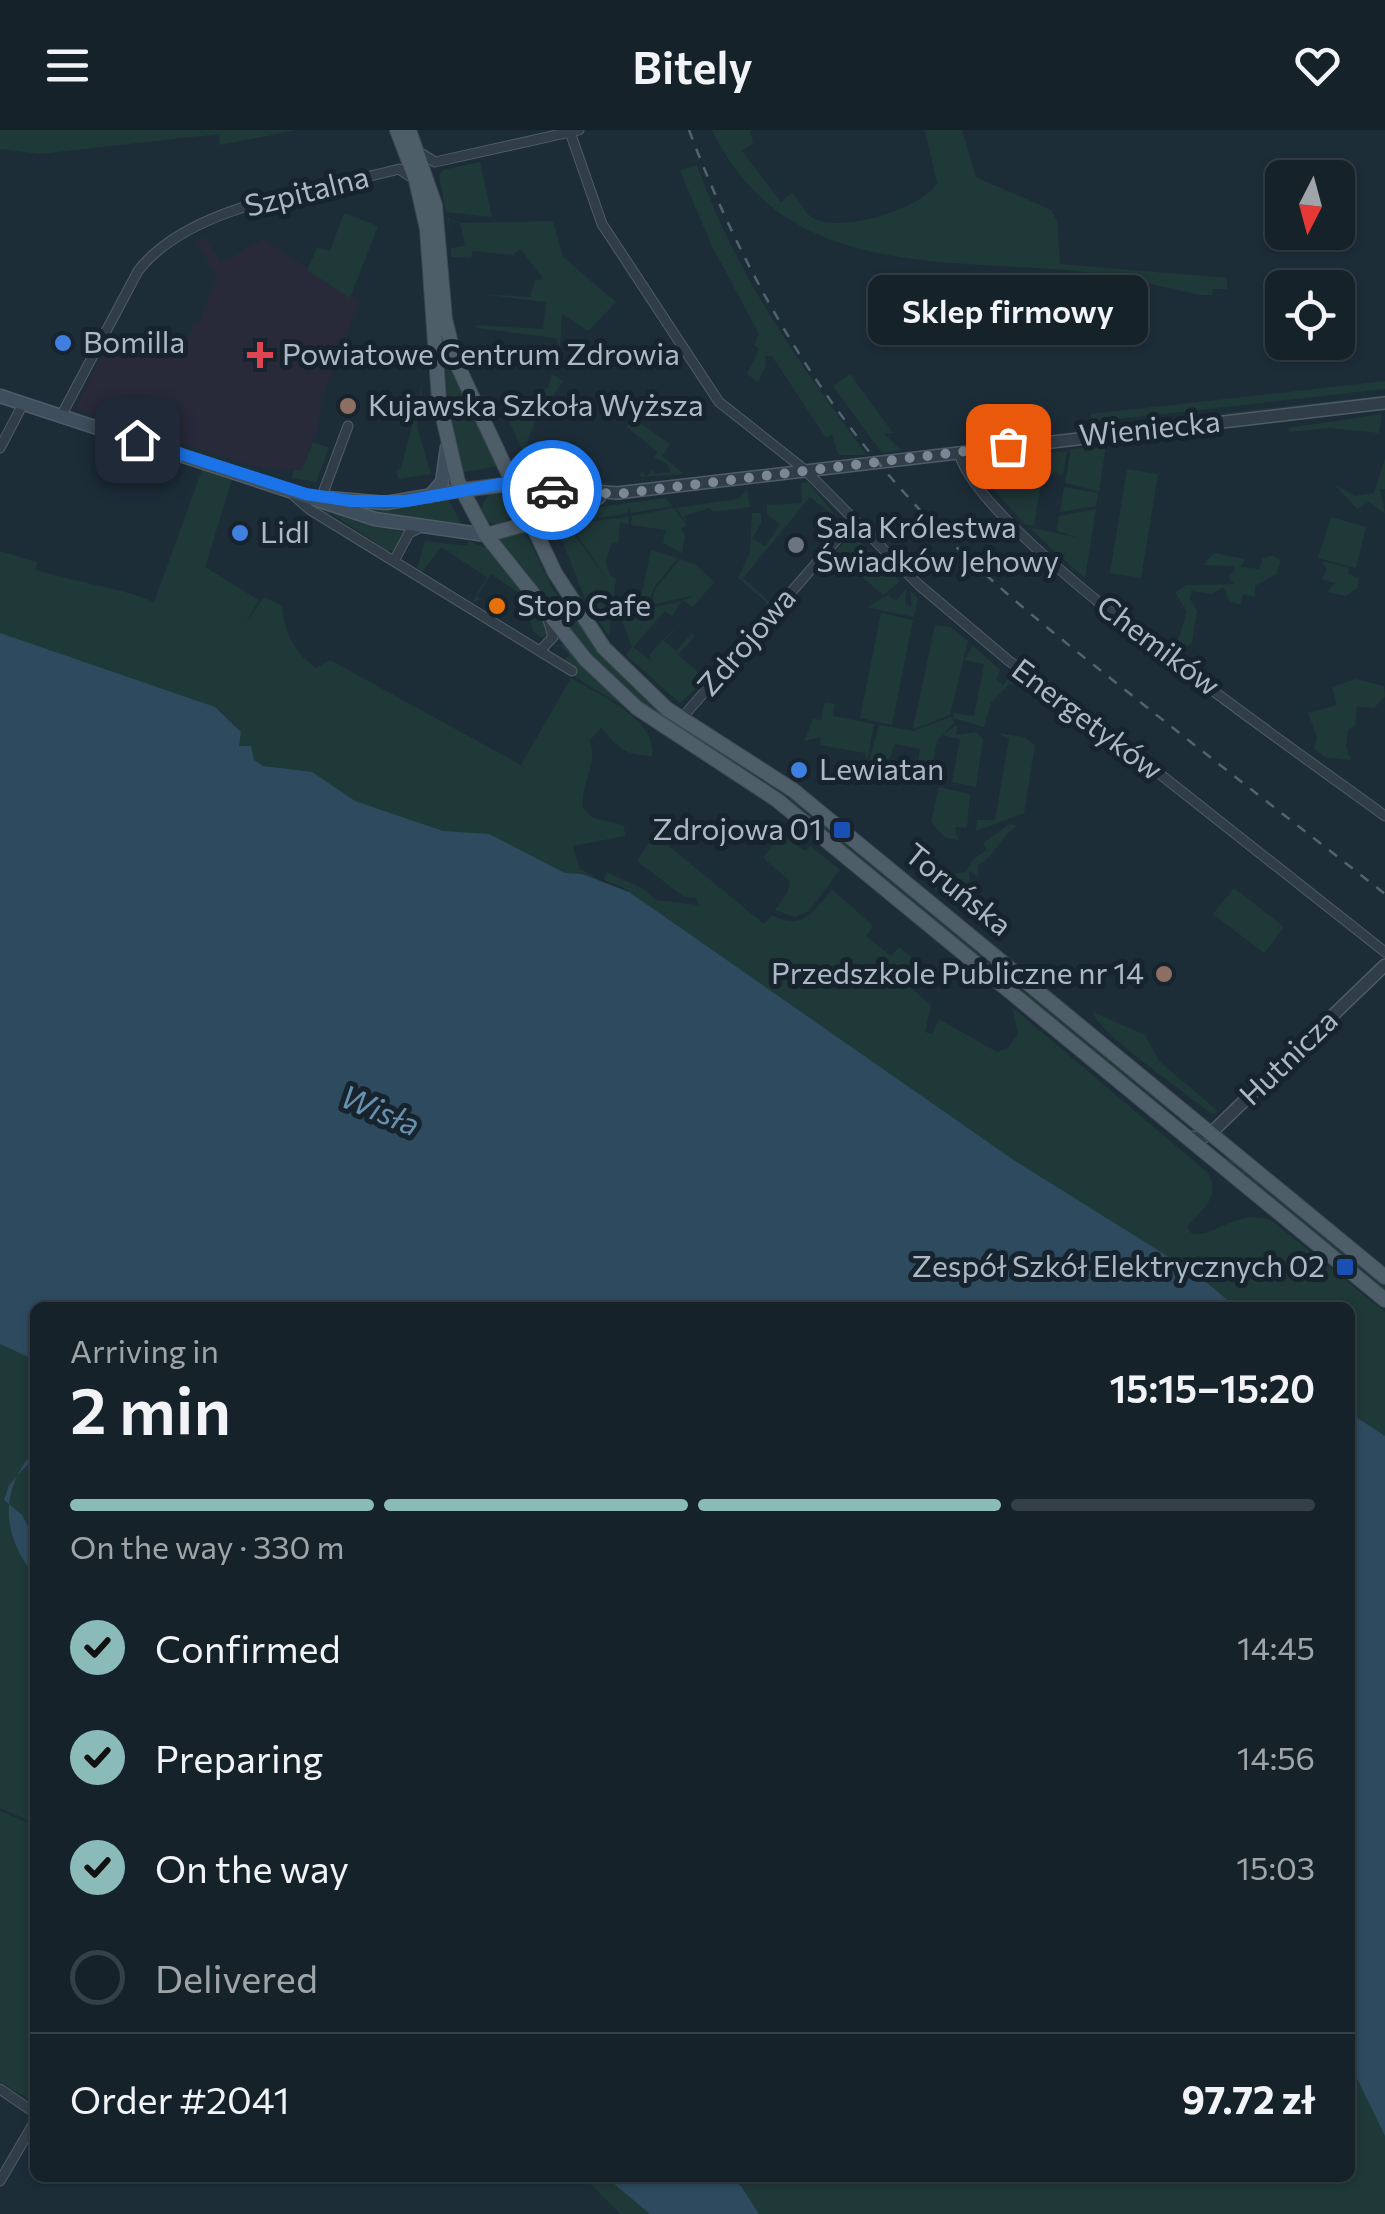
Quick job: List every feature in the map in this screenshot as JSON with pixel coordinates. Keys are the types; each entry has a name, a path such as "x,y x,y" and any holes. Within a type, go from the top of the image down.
{"main road":[{"path":"397,130 422,181"},
{"path":"409,130 419,152 422,181"},
{"name":"Toruńska","path":"422,181 437,381 448,447 462,490 486,535 586,660 636,708 776,800 1385,1300"},
{"name":"Toruńska","path":"422,181 450,340 512,484 566,593 594,635 633,680 681,719 793,790 1385,1277"},
{"path":"0,396 374,519 486,535 530,523"},
{"path":"428,498 442,482 448,447"},
{"path":"321,499 369,503 512,484"}],"street":[{"path":"422,181 434,162 575,131"},
{"name":"Energetyków","path":"575,131 602,224 713,395 806,470 919,584 1027,674 1065,699 1385,952"},
{"path":"399,170 404,146"},
{"path":"419,152 434,162"},
{"name":"Szpitalna","path":"61,416 138,271 155,253 239,207 399,170 422,181"},
{"name":"Wieniecka","path":"530,523 617,494 1385,403"},
{"path":"0,448 24,404"},
{"path":"321,499 348,426"},
{"name":"Chemików","path":"959,452 974,485 1056,568 1385,816"},
{"name":"Wieniecka","path":"512,484 617,494"},
{"path":"299,493 292,496 309,509 572,671"},
{"name":"Zdrojowa","path":"681,719 853,521"},
{"path":"394,561 409,533 421,527"},
{"name":"Toruńska","path":"546,610 551,640"},
{"path":"540,651 551,640 563,641 586,660"},
{"path":"1022,686 1027,674"},
{"name":"Hutnicza","path":"1211,1133 1385,964"},
{"path":"1186,1137 1201,1138 1211,1133"},
{"path":"0,2089 30,2110"},
{"path":"0,2180 30,2129"}],"shaded area":[{"name":"Powiatowe Centrum Zdrowia","path":"205,237 221,263 263,239 359,302 322,398 318,427 302,470 256,467 75,410 110,338 121,343 136,339 181,359 194,321 199,323 217,277 196,242"}],"green space":[{"path":"0,130 297,130 220,145 219,134 40,154 0,149"},
{"path":"712,130 750,130 753,144 742,151 781,202 792,192 810,216 838,223 878,217 929,193 937,183 925,130 962,130 976,177 1051,210 1057,220 1060,264 1227,278 1227,289 1213,289 1212,295 1200,295 1082,272 913,259 864,250 819,235 777,211 741,177"},
{"path":"480,162 492,217 446,212 439,176 443,170"},
{"path":"697,165 750,281 794,353 867,455 838,455 832,434 826,438 772,356 765,356 766,365 758,382 747,374 759,349 754,345 759,334 712,246 680,171"},
{"path":"344,213 378,226 350,298 307,270 317,248 330,251"},
{"path":"447,218 461,223 553,221 563,257 616,302 588,331 562,314 560,348 556,338 477,328 475,325 543,329 546,302 480,294 530,297 535,281 543,279 521,249 513,255 473,251 471,258 451,257 451,248 465,246 460,223 449,220 448,233"},
{"path":"439,316 498,466 464,472 450,419"},
{"path":"552,374 563,381 535,422 523,452 508,419 508,409 530,396 533,402 541,398 539,392 548,388"},
{"path":"850,374 893,433 884,434 902,451 882,453 833,386"},
{"path":"1385,381 1385,389 1091,422 1091,414"},
{"path":"423,382 417,427 431,474 399,479 396,471 401,468"},
{"path":"1385,395 1385,398 1093,428"},
{"path":"1382,414 1379,433 1329,428 1289,432 1288,428"},
{"path":"633,418 670,444 662,456 684,474 640,477 641,472 647,476 652,470 656,474 670,472 668,464 654,457 658,452 627,427"},
{"path":"313,442 329,448 316,482 291,478 294,470 302,470"},
{"path":"1106,445 1099,491 1065,483 1071,449"},
{"path":"1067,451 1063,475 1043,472 1034,526 1025,524 974,468 978,459"},
{"path":"544,453 568,469 572,464 591,470 597,483 632,481 595,485 575,482 567,471 530,461 531,456 540,459"},
{"path":"1385,458 1385,489 1380,489 1385,514 1369,502 1357,509 1335,485 1355,496 1374,493"},
{"path":"1127,469 1158,474 1141,578 1110,573"},
{"path":"202,470 232,480 205,567 259,600 245,624 264,597 282,606 292,642 316,668 330,660 521,765 571,678 624,710 646,730 652,756 622,749 601,728 590,740 592,758 583,808 593,818 624,825 625,836 573,846 580,869 656,912 624,888 604,880 606,872 642,888 656,900 699,905 696,898 684,897 637,861 654,836 662,834 665,843 764,924 772,915 792,921 807,917 832,889 873,926 866,936 891,956 899,947 918,963 903,981 931,1005 925,1032 932,1034 939,1019 997,1052 1008,1048 1018,1034 1012,1007 1208,1173 1211,1196 1187,1227 1192,1234 1248,1218 1272,1221 1385,1312 1385,2214 620,2214 589,2182 1355,2182 1355,1302 30,1302 30,1821 0,1808 0,551 37,562 36,570 154,602"},
{"path":"808,482 840,521 810,497 743,578 772,604 764,611 766,602 738,578 750,552 752,513 761,513 761,524 752,538 765,546 780,525 767,514 767,505 802,503 801,483"},
{"path":"1064,487 1098,493 1096,506 1060,512"},
{"path":"747,490 750,507 713,512 709,508 685,516 686,522 676,508 738,499"},
{"path":"497,494 508,498 512,509 508,520 497,524 486,520 482,509 486,498"},
{"path":"666,498 672,506 631,513 629,508 628,513 583,521 566,518 600,507"},
{"path":"448,499 462,525 359,509"},
{"path":"311,502 404,533 395,550 388,551 331,513 328,517 308,505"},
{"path":"674,508 687,526 681,528 685,536 682,553 663,543 666,530 631,525 632,516"},
{"path":"1096,509 1085,578 1062,558 1068,550 1061,557 1029,527 1079,538 1057,531 1059,516"},
{"path":"628,517 629,524 620,523 618,543 612,542 606,562 610,576 616,578 609,636 588,606 556,525 566,523 611,585 570,524"},
{"path":"1331,517 1366,527 1356,568 1318,558"},
{"path":"525,532 554,591 596,647 668,720 644,707 597,666 497,540"},
{"path":"852,533 900,581 883,595 834,553"},
{"path":"425,541 468,546 468,541 489,549 549,628 548,635 541,638 534,632 519,593 491,574 477,596 481,599 472,602 487,577 441,547 422,572 417,569"},
{"path":"651,550 678,558 654,587 648,606 639,607"},
{"path":"1214,553 1245,559 1240,567 1260,569 1262,559 1272,555 1281,561 1276,574 1255,586 1255,597 1243,594 1240,605 1230,601 1223,587 1212,594 1192,591 1190,599 1197,611 1192,643 1184,648 1178,640 1187,612 1175,592 1186,585 1234,584 1228,577 1235,570 1233,566 1203,565"},
{"path":"680,559 696,565 714,582 693,607 683,600 695,595 651,605 656,588"},
{"path":"1322,561 1349,568 1348,574 1358,578 1358,587 1346,596 1328,592 1335,583 1322,579 1327,570"},
{"path":"907,588 905,605 912,606 910,591 918,598 914,617 867,607 888,595 895,601"},
{"path":"681,601 672,616 665,611 633,647 652,661 649,655 685,617 664,641 676,651 692,633 695,636 678,655 706,679 680,703 626,655 632,647 621,614 637,617 639,610"},
{"path":"881,613 913,620 892,725 860,718"},
{"path":"935,625 951,627 968,641 950,715 913,729"},
{"path":"557,644 563,645 620,701 664,731 572,675 565,660 569,655 560,645 556,648"},
{"path":"973,646 1000,670 996,680 1003,685 1009,678 1017,684 1009,684 991,703 984,727 953,718 954,713 974,716 984,664 964,660"},
{"path":"1356,679 1384,686 1385,696 1374,708 1357,707 1355,726 1348,730 1346,747 1351,760 1325,757 1314,749 1317,737 1308,713 1337,705 1332,687"},
{"path":"825,702 835,704 833,716 874,724 867,761 865,753 820,745 821,737 804,741 813,719 821,720"},
{"path":"951,717 954,723 937,740 930,779 918,763 920,749 895,744 889,759 869,761 879,725 913,731"},
{"path":"957,725 956,735 976,732 983,739 976,787 952,782 960,739 942,735"},
{"path":"687,732 773,780 1202,1133 1196,1132"},
{"path":"997,733 1024,737 1035,745 1024,813 976,831 977,820 995,820 1009,739"},
{"path":"939,787 970,794 967,828 955,827 958,840 944,837 931,822"},
{"path":"1010,824 1018,826 978,865 978,877 969,871 970,881 964,889 968,900 975,901 974,909 944,895 916,875 918,869 938,875 966,872 973,859 987,850 983,843"},
{"path":"786,827 796,835 792,841 805,851 810,846 840,870 809,911 795,917 775,910 788,892 790,881 763,858"},
{"path":"1234,888 1284,927 1264,953 1213,914"},
{"path":"1093,1012 1145,1035 1159,1061 1219,1112 1211,1114 1145,1063 1110,1034"},
{"path":"1228,1155 1385,1284 1385,1293 1224,1160"},
{"path":"0,1811 30,1824 30,2100 0,2082"}],"water":[{"name":"Wisła","path":"0,633 215,707 241,732 239,746 251,746 254,760 263,766 312,772 355,801 443,831 489,834 565,873 582,874 629,892 1015,1161 1196,1274 1230,1302 30,1302 30,1358 0,1344"},
{"path":"1355,1416 1385,1436 1385,2136 1355,2074"},
{"path":"18,1475 10,1496 9,1505 4,1500"},
{"path":"9,1505 22,1515 30,1530 30,1569 15,1544"},
{"path":"612,2182 735,2182 759,2214 650,2214"}],"railway":[{"path":"689,130 731,229 781,325 840,414 909,498 960,551 1043,624 1385,894"}],"way so far":[{"path":"552,490 617,494 1008,446"}],"place":[{"name":"Bomilla","path":"63,343"},
{"name":"Powiatowe Centrum Zdrowia","path":"260,355"},
{"name":"Kujawska Szkoła Wyższa","path":"348,406"},
{"name":"Sklep firmowy","path":"1008,446"},
{"name":"Lidl","path":"240,533"},
{"name":"Sala Królestwa Świadków Jehowy","path":"796,545"},
{"name":"Stop Cafe","path":"497,606"},
{"name":"Lewiatan","path":"799,770"},
{"name":"Zdrojowa 01","path":"842,830"},
{"name":"Przedszkole Publiczne nr 14","path":"1164,974"},
{"name":"Zespół Szkół Elektrycznych 02","path":"1345,1267"}],"route":[{"path":"137,440 306,494 351,501 406,501 500,484 552,490"}]}
